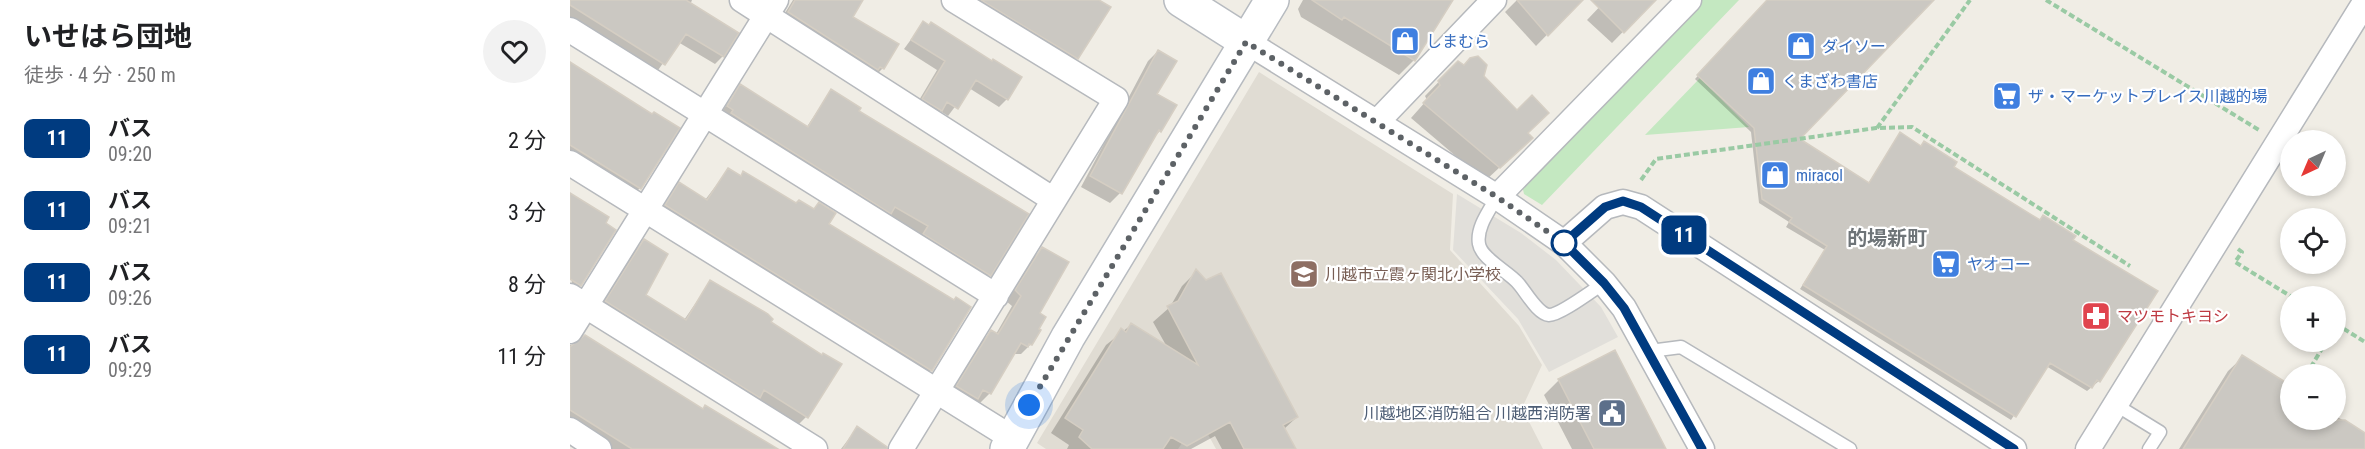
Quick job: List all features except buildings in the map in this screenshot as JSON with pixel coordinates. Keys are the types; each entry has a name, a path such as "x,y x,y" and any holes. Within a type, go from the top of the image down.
{"street":[{"path":"742,0 771,7 1054,200"},
{"path":"901,449 1116,99 954,0"},
{"path":"1181,0 1497,197 1564,243 1604,283 1624,308 1650,351 1702,449"},
{"path":"570,163 935,391 1009,444 1068,337 1272,0"},
{"path":"1377,122 1494,0"},
{"path":"1497,197 1689,0"},
{"path":"2088,449 2365,2"},
{"path":"570,331 578,301 645,210 771,7"},
{"path":"570,30 996,296"},
{"path":"1564,243 1605,207 1623,201 1641,207 2014,449"},
{"path":"578,301 815,449"},
{"path":"570,430 599,449"}],"lane":[{"path":"1497,197 1478,232 1479,245 1482,252 1515,280 1540,311 1548,315 1558,312 1604,283"},
{"path":"1650,351 1681,347 1850,449"},
{"path":"2116,405 2160,432 2149,449"}],"path":[{"path":"1876,128 1970,0"},
{"path":"2046,0 2265,134"},
{"path":"1641,180 1656,159 1876,128 1912,127 2130,266"},
{"path":"2220,238 2242,252 2235,262 2280,290"},
{"path":"2346,331 2365,342"}],"shaded area":[{"name":"川越市立霞ヶ関北小学校","path":"1259,72 1453,194 1450,250 1519,326 1542,365 1522,408 1543,449 1216,449 1199,418 1178,449 1046,449 1037,443"},
{"path":"1457,194 1521,233 1556,260 1601,307 1618,337 1549,372 1518,319 1453,250"}],"green space":[{"path":"1698,0 1739,0 1542,205 1524,194 1522,185"},
{"path":"1700,78 1749,127 1645,135"}],"bus line":[{"name":"11","path":"1702,449 1650,351 1624,308 1604,283 1564,243 1605,207 1623,201 1641,207 2014,449"}],"place":[{"name":"しまむら","path":"1405,41"},
{"name":"ダイソー","path":"1801,46"},
{"name":"くまざわ書店","path":"1761,81"},
{"name":"ザ・マーケットプレイス川越的場","path":"2007,96"},
{"name":"miracol","path":"1775,175"},
{"name":"ヤオコー","path":"1946,264"},
{"name":"川越市立霞ヶ関北小学校","path":"1304,274"},
{"name":"マツモトキヨシ","path":"2096,316"},
{"name":"川越地区消防組合 川越西消防署","path":"1612,413"}],"district":[{"name":"的場新町","path":"1887,238"}],"route":[{"path":"1029,405 1246,42 1497,197 1564,243"}]}
